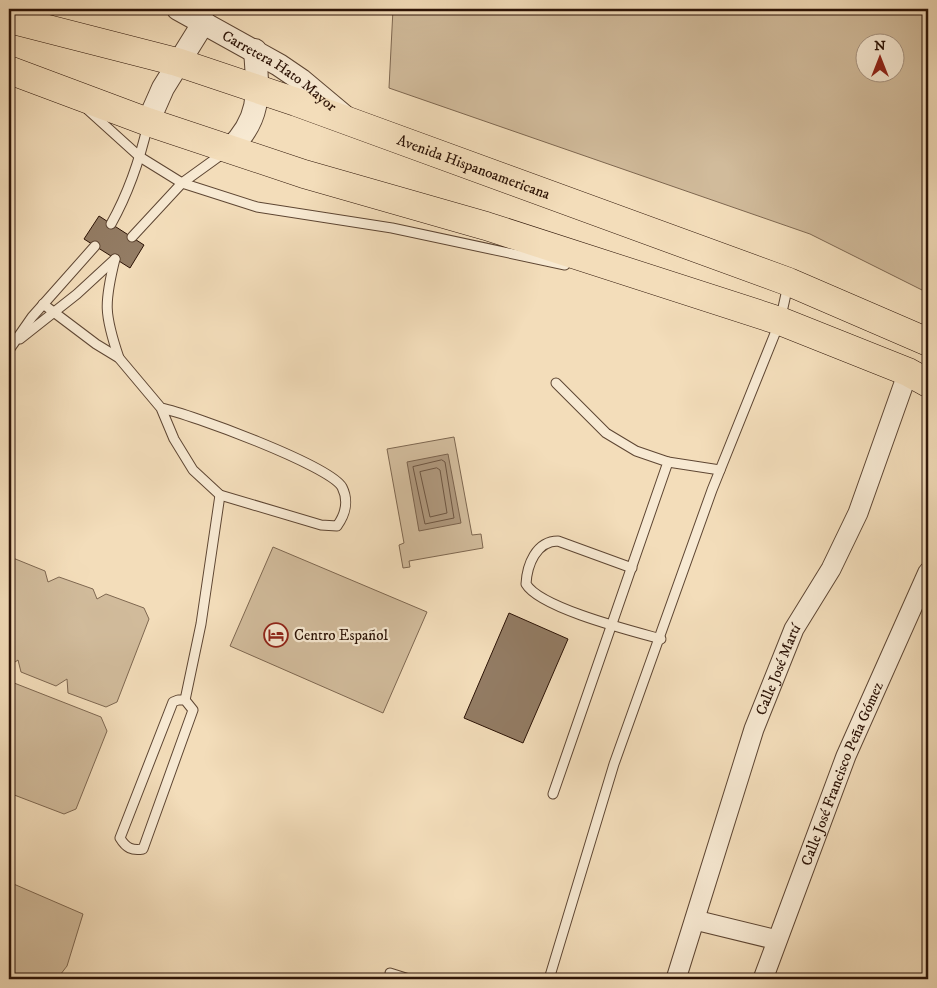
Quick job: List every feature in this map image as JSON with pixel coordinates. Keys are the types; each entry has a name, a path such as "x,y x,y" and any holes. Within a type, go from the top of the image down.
{"main road":[{"name":"Avenida Hispanoamericana","path":"9,19 177,62 258,88 789,282 928,342"},
{"path":"9,70 148,122 304,174 486,226 676,289 780,321 918,377"}],"street":[{"name":"Carretera Hato Mayor","path":"178,9 256,50 301,80 352,123"},
{"path":"148,122 157,98 177,62 204,22"},
{"path":"230,149 245,134 253,117 258,88 256,50"},
{"name":"Calle José Martí","path":"676,979 754,729 794,629 831,569 918,377"},
{"name":"Calle José Francisco Peña Gómez","path":"763,979 846,756 928,572"},
{"path":"695,920 777,940"}],"lane":[{"path":"65,90 140,157 182,183 257,207 392,228 572,266"},
{"path":"111,224 121,206 140,157 148,122"},
{"path":"132,237 182,183 230,149"},
{"path":"11,347 43,304 95,246"},
{"path":"11,347 54,313 115,259 106,293 106,315 119,358"},
{"path":"591,270 676,289"},
{"path":"549,979 614,764 661,639 720,470 780,321 789,282"},
{"path":"43,304 96,344 119,358 161,408 174,440 193,470 220,495 320,524 337,526 344,517 346,501 342,488 332,477 211,424 177,411 161,408"},
{"path":"556,383 606,433 636,451 668,462 720,470"},
{"path":"553,794 668,462"},
{"path":"184,700 201,624 220,495"},
{"path":"632,568 558,541 545,542 537,550 529,566 526,584 531,593 612,626 661,639"},
{"path":"184,700 193,710 142,849 128,848 120,838 173,702 184,700"},
{"path":"390,973 409,979"}],"shaded area":[{"path":"13,9 55,9 51,22"},
{"path":"393,9 928,9 928,293 810,234 389,88"},
{"path":"454,437 472,535 481,534 483,548 409,561 410,567 403,568 399,545 404,543 387,449"},
{"path":"273,547 427,612 383,713 230,646"},
{"path":"13,558 45,571 48,582 59,577 93,589 97,599 106,594 144,608 149,619 117,702 106,707 68,693 67,679 56,686 21,672 18,660 9,666 9,560"},
{"path":"9,681 101,717 107,731 76,809 64,814 9,793"},
{"path":"9,882 83,914 67,966 57,979 9,979"}],"water":[{"path":"448,454 461,523 419,531 407,462"}],"building":[{"path":"99,216 144,245 130,268 84,239"},
{"path":"509,613 568,639 523,743 464,718"}],"place":[{"name":"Centro Español","path":"276,635"}]}
